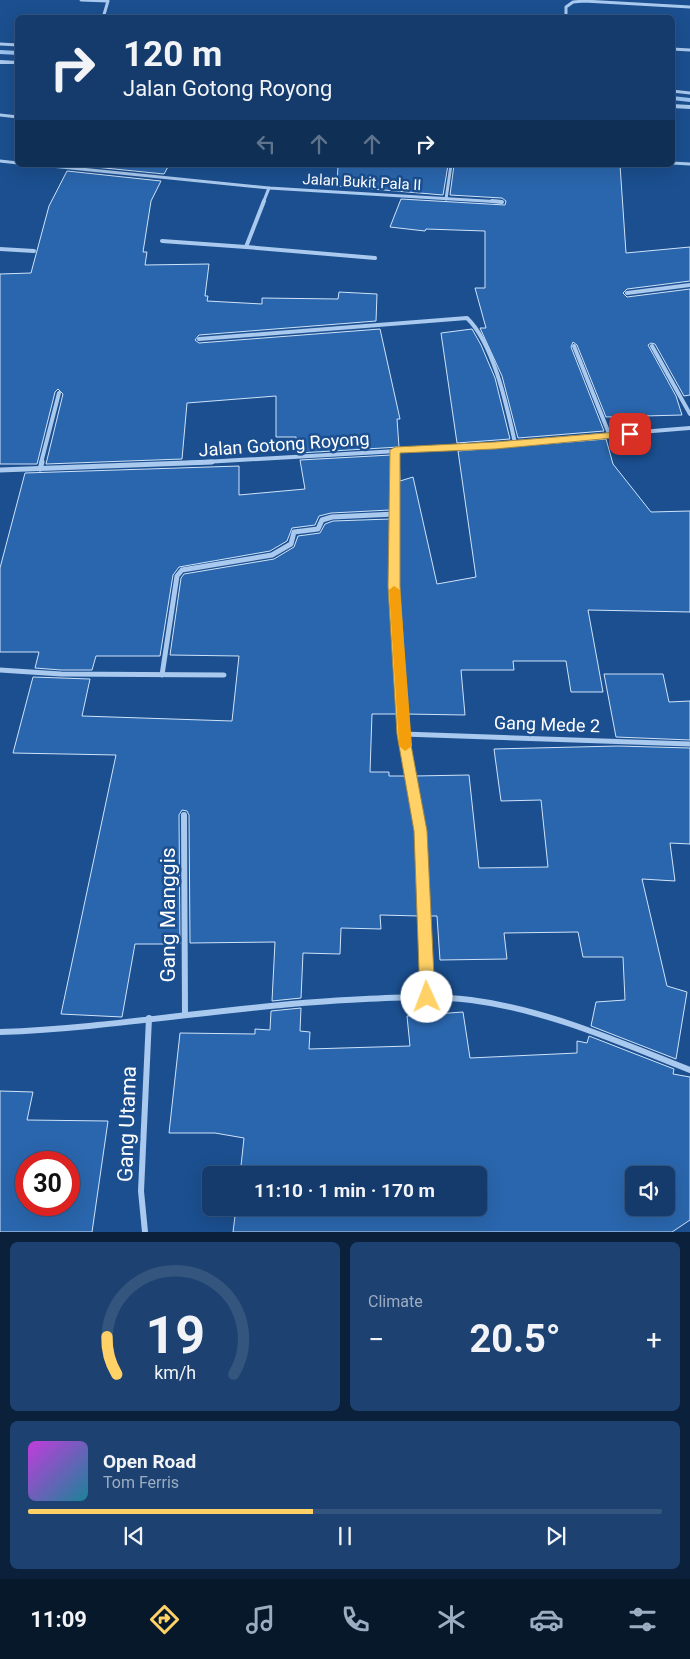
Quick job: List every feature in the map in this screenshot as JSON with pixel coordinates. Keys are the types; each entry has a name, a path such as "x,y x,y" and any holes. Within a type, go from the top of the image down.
{"street":[{"path":"81,0 108,0 104,15"},
{"path":"566,15 566,7 573,2 584,1 690,7"},
{"path":"0,44 15,45"},
{"path":"675,49 690,50"},
{"path":"0,62 15,63"},
{"path":"675,91 690,93"},
{"path":"675,106 690,107"},
{"path":"0,115 15,117"},
{"path":"0,161 15,163"},
{"path":"675,163 690,164"},
{"name":"Jalan Bukit Pala II","path":"70,167 269,188 502,202"},
{"path":"446,199 451,167"},
{"path":"246,247 269,188"},
{"path":"162,241 375,258"},
{"path":"0,250 34,251"},
{"path":"627,293 690,285"},
{"path":"199,339 467,318 474,323 506,402 515,444"},
{"path":"574,346 610,436"},
{"path":"652,346 690,414"},
{"path":"40,469 59,393"},
{"name":"Jalan Gotong Royong","path":"0,470 203,463 515,444 690,428"},
{"path":"395,450 394,586 403,734 420,831 427,997"},
{"path":"162,675 177,576 182,570 272,555 291,544 294,532 318,529 322,520 332,517 394,514"},
{"path":"0,670 61,674 224,675"},
{"name":"Gang Mede 2","path":"403,734 690,744"},
{"name":"Gang Manggis","path":"184,815 185,1014"},
{"path":"0,1032 87,1027 185,1014 299,1003 427,997 471,1000 516,1007 558,1020 690,1070"},
{"name":"Gang Utama","path":"145,1232 141,1191 150,1018"}],"building":[{"path":"95,167 168,167 164,174"},
{"path":"338,167 448,167 443,195 337,186"},
{"path":"454,167 620,167 626,253 690,247 690,281 627,289 623,293 627,297 690,289 690,395 684,396 655,344 651,343 648,345 676,396 682,415 606,417 577,345 573,342 571,347 604,431 518,438 502,376 480,328 486,328 475,288 485,288 485,231 426,229 425,231 390,227 401,199 505,205 506,201 502,198 450,195"},
{"path":"67,171 161,181 151,201 143,252 147,252 145,265 209,264 205,296 208,296 207,301 262,304 262,298 338,299 339,292 377,294 376,321 199,335 195,340 199,343 380,329 400,419 397,419 399,447 299,453 296,437 276,437 276,396 187,403 182,459 46,464 63,394 58,389 55,392 37,464 0,464 0,274 31,273 49,206"},
{"path":"472,329 495,378 510,439 457,443 441,333"},
{"path":"606,439 613,464 651,512 690,511 690,612 588,610 603,692 571,692 566,661 513,661 514,670 461,670 465,715 406,714 398,586 399,455 400,481 413,477 437,584 476,577 458,451"},
{"path":"391,455 390,510 331,513 319,516 315,525 292,528 287,541 270,551 179,567 173,575 160,656 96,656 92,670 61,670 35,668 39,652 0,652 0,568 25,473 239,466 239,495 305,489 300,460"},
{"path":"390,519 390,586 397,714 372,714 370,772 389,772 389,776 406,776 415,832 419,916 380,915 381,929 341,928 340,954 303,953 301,998 272,1001 275,942 190,943 189,815 187,811 182,810 179,815 180,944 135,944 122,1017 61,1014 116,755 13,753 33,677 90,679 82,716 232,721 239,656 170,655 181,578 184,574 274,559 294,547 298,536 320,533 325,524 333,521"},
{"path":"604,674 663,674 669,702 690,701 690,740 616,737"},
{"path":"618,746 690,748 690,844 670,843 675,881 642,879 667,986 687,992 676,1059 591,1026 596,1002 625,1000 623,957 583,957 578,932 504,933 507,959 440,960 437,916 429,916 425,831 414,776 469,775 479,868 548,867 541,800 501,801 494,749"},
{"path":"301,1008 300,1031 310,1032 309,1049 410,1046 407,1016 463,1012 470,1058 577,1053 577,1041 587,1043 589,1036 674,1069 673,1074 690,1077 690,1220 672,1232 233,1232 235,1216 487,1216 487,1166 241,1166 244,1138 215,1133 169,1133 180,1033 255,1034 255,1029 270,1030 271,1011"},
{"path":"0,1091 33,1092 27,1120 108,1121 92,1232 0,1232"}],"waterway":[{"path":"0,52 15,53"},
{"path":"675,98 690,100"}],"slow traffic":[{"path":"394,590 405,746"}],"route":[{"path":"427,997 420,831 403,734 394,586 395,450 495,445 630,434"}]}
